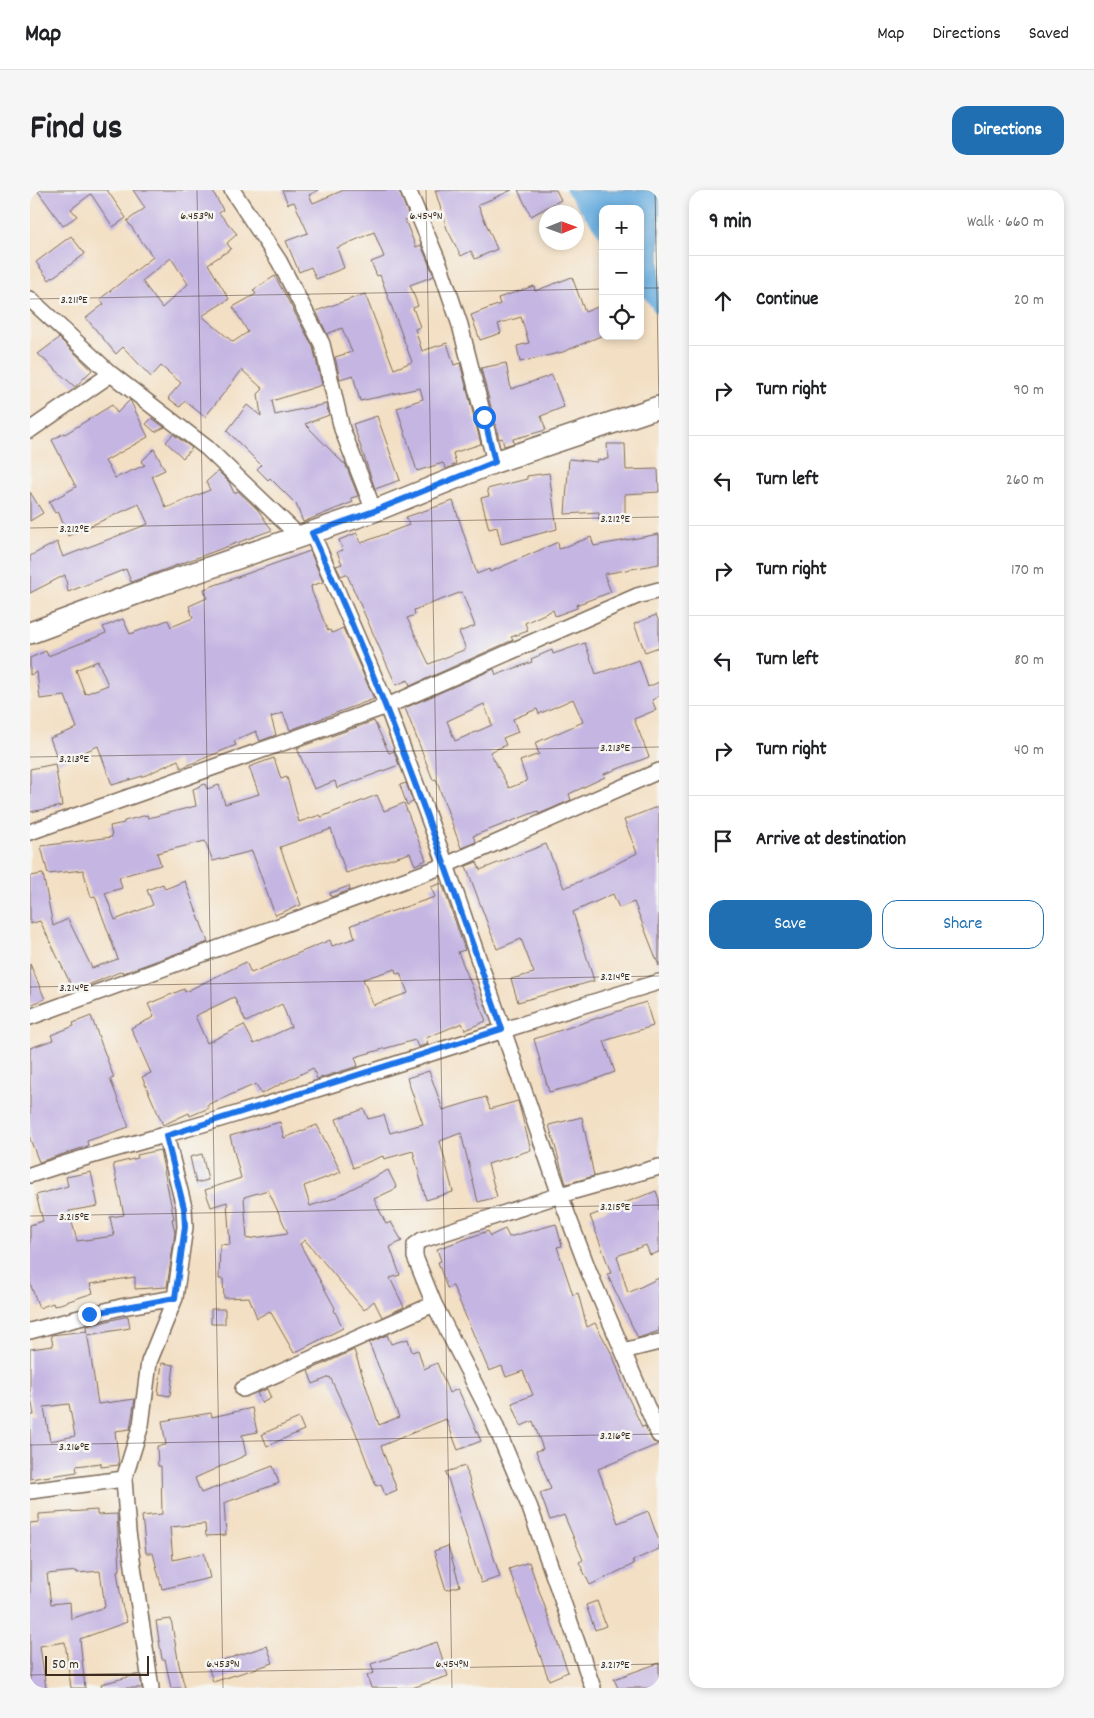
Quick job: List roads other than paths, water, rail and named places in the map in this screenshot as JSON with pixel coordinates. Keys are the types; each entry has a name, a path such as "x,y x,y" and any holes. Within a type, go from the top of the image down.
{"street":[{"path":"232,190 279,262 322,344 342,429 374,511"},
{"path":"408,190 440,266 460,325 495,462"},
{"path":"30,299 111,374 207,448 306,535 387,706 446,865 588,1272 659,1435"},
{"path":"30,430 111,374"},
{"path":"30,633 162,584 374,511 495,462 659,407"},
{"path":"30,832 387,706 637,596 659,590"},
{"path":"30,1017 446,865 659,771"},
{"path":"30,1175 92,1153 166,1136 502,1029 659,982"},
{"path":"150,1688 128,1532 124,1479 141,1425 149,1362 175,1298 185,1227 184,1208 166,1136"},
{"path":"593,1688 530,1508 493,1420 434,1304 415,1257 415,1245 422,1240 560,1195 659,1167"},
{"path":"30,1330 122,1307 175,1298"},
{"path":"243,1389 434,1304"},
{"path":"623,1351 659,1342"},
{"path":"30,1490 124,1479"}],"water":[{"path":"568,190 659,190 659,314 644,293 644,205 599,205 599,232 584,211 584,205 579,205"}],"waterway":[{"path":"568,190 599,232"},
{"path":"644,293 659,314"}]}
